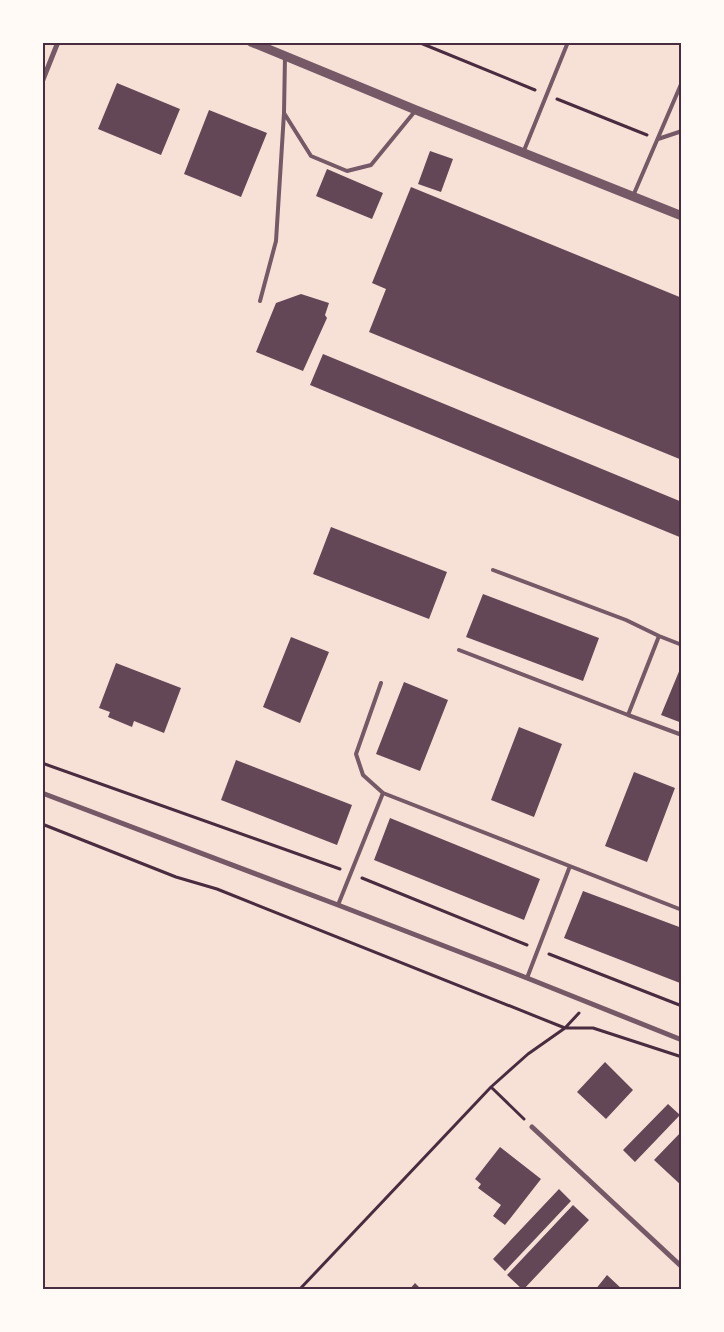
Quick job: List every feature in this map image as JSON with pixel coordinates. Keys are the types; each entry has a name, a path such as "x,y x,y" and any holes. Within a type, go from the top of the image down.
{"street":[{"path":"42,82 58,42"},
{"path":"251,42 682,216"},
{"path":"42,793 338,905 682,1040"},
{"path":"532,1127 682,1267"}],"lane":[{"path":"524,153 568,42"},
{"path":"260,301 276,241 284,113 285,56"},
{"path":"633,196 682,82"},
{"path":"284,113 311,156 347,171 371,165 416,110"},
{"path":"658,139 682,131"},
{"path":"493,570 626,620 682,645"},
{"path":"628,714 659,636"},
{"path":"459,650 682,735"},
{"path":"381,683 356,754 363,775 383,793 682,910"},
{"path":"338,905 383,793"},
{"path":"527,978 570,866"}],"path":[{"path":"42,824 176,877 217,889 565,1028 593,1028 682,1057"},
{"path":"300,1290 491,1087 528,1054 565,1028 588,1004"},
{"path":"491,1087 532,1127"}],"building":[{"path":"117,83 180,109 161,155 98,129"},
{"path":"209,110 267,133 241,197 184,174"},
{"path":"430,151 453,159 441,192 418,184"},
{"path":"327,169 383,193 372,219 316,196"},
{"path":"411,187 682,298 682,460 369,332 386,289 372,283"},
{"path":"301,294 329,303 325,315 327,318 303,371 256,352 276,303"},
{"path":"323,354 682,502 682,538 310,385"},
{"path":"331,527 447,572 429,619 313,574"},
{"path":"483,594 599,638 583,681 466,637"},
{"path":"291,637 329,652 300,723 263,707"},
{"path":"116,663 181,688 164,733 134,721 132,727 108,717 110,712 99,708"},
{"path":"680,669 682,670 682,723 661,715"},
{"path":"404,682 448,700 420,771 376,754"},
{"path":"519,727 562,744 534,817 491,800"},
{"path":"236,760 352,805 337,845 221,800"},
{"path":"634,772 675,788 647,862 605,846"},
{"path":"390,818 540,879 524,920 374,860"},
{"path":"583,891 682,928 682,979 680,983 564,938"},
{"path":"605,1062 633,1090 606,1119 577,1092"},
{"path":"668,1104 680,1115 635,1162 623,1150"},
{"path":"682,1131 682,1186 654,1160"},
{"path":"500,1147 541,1179 505,1225 493,1216 501,1205 478,1188 481,1184 475,1179"},
{"path":"559,1189 571,1201 505,1271 493,1259"},
{"path":"573,1205 589,1220 523,1290 507,1275"},
{"path":"607,1275 623,1290 595,1290"},
{"path":"415,1283 422,1290 409,1290"}]}
